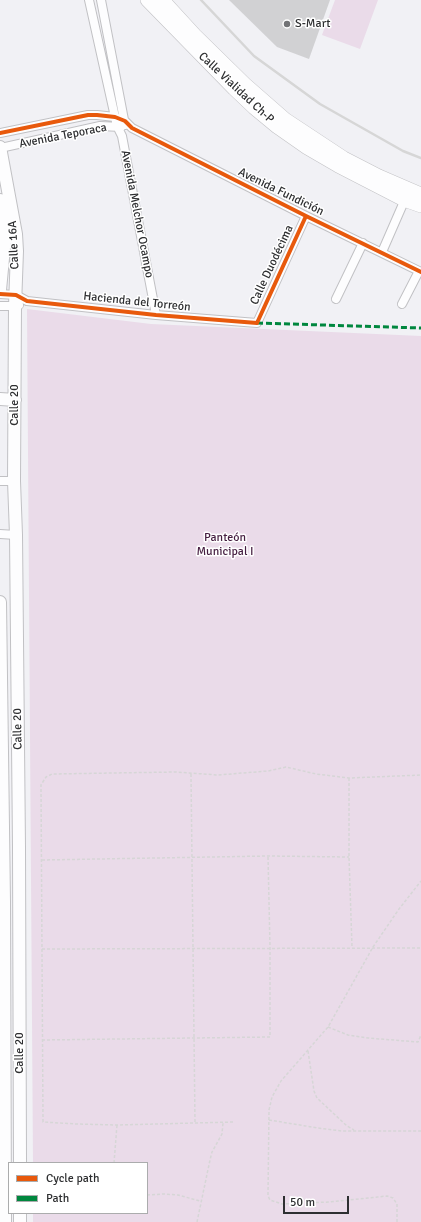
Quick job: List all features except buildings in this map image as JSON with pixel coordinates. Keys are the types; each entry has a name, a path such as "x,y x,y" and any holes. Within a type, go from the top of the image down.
{"main road":[{"name":"Calle Vialidad Ch-P","path":"147,0 234,89 254,108 277,126 307,148 338,166 411,194"},
{"name":"Calle Vialidad Ch-P","path":"163,0 244,84 285,119 344,158 411,194 421,206"},
{"name":"Calle 16A","path":"0,148 16,234 15,301"},
{"name":"Calle 16A","path":"0,200 5,237 0,290"},
{"name":"Calle 20","path":"15,301 14,481 18,697 20,1162"},
{"path":"0,399 15,400"},
{"name":"Calle 20","path":"0,602 1,849 4,902 5,1222"},
{"path":"1,696 18,697"},
{"path":"4,950 19,949"}],"street":[{"name":"Avenida Melchor Ocampo","path":"89,0 115,117 124,128"},
{"name":"Avenida Melchor Ocampo","path":"101,0 156,315"},
{"name":"Avenida Teporaca","path":"0,134 88,116 97,115 115,117"},
{"name":"Avenida Teporaca","path":"0,148 100,126 124,128"},
{"name":"Avenida Fundición","path":"124,128 420,271"},
{"path":"382,252 411,194"},
{"name":"Calle Duodécima","path":"257,323 306,216"},
{"path":"336,299 363,243"},
{"path":"402,304 420,271"},
{"path":"0,294 15,301"},
{"path":"0,306 15,301"},
{"name":"Hacienda del Torreón","path":"15,301 257,323"},
{"path":"0,481 14,481"},
{"path":"0,534 16,535"},
{"path":"1,849 19,848"}],"path":[{"path":"233,1122 117,1125 43,1122 41,785 46,777 52,774 175,772 218,775 268,771 286,767 316,774 349,778 421,775"},
{"path":"191,774 194,1123"},
{"path":"349,778 349,857 352,948"},
{"path":"42,860 268,856 349,857"},
{"path":"42,1040 270,1037 268,856"},
{"path":"397,1222 397,1204 393,1198 387,1196 329,1202 282,1204 270,1200 268,1196 269,1110 272,1097 281,1081 328,1027 373,948 399,909 421,881"},
{"path":"42,949 421,948"},
{"path":"328,1027 348,1035 375,1039 418,1042 421,1035"},
{"path":"308,1051 314,1091 317,1098 347,1126 355,1131"},
{"path":"269,1120 318,1128 355,1131 421,1131"},
{"path":"197,1222 212,1152 222,1134 223,1123"},
{"path":"114,1162 117,1125"},
{"path":"148,1195 178,1195 201,1201"}],"green space":[{"path":"335,0 378,0 360,49 322,35"},
{"name":"Panteón Municipal I","path":"27,309 151,324 421,336 421,1222 33,1222 33,1214 148,1214 148,1162 33,1162"}],"railway":[{"path":"201,0 254,56 320,104 403,151 421,158"}],"marked path":[{"path":"257,323 421,328"}],"cycle path":[{"path":"0,133 88,115 115,117 125,121 132,128 421,272"},
{"path":"0,294 16,295 27,301 156,315 257,323 306,216"}],"place":[{"name":"S-Mart","path":"287,24"}]}
